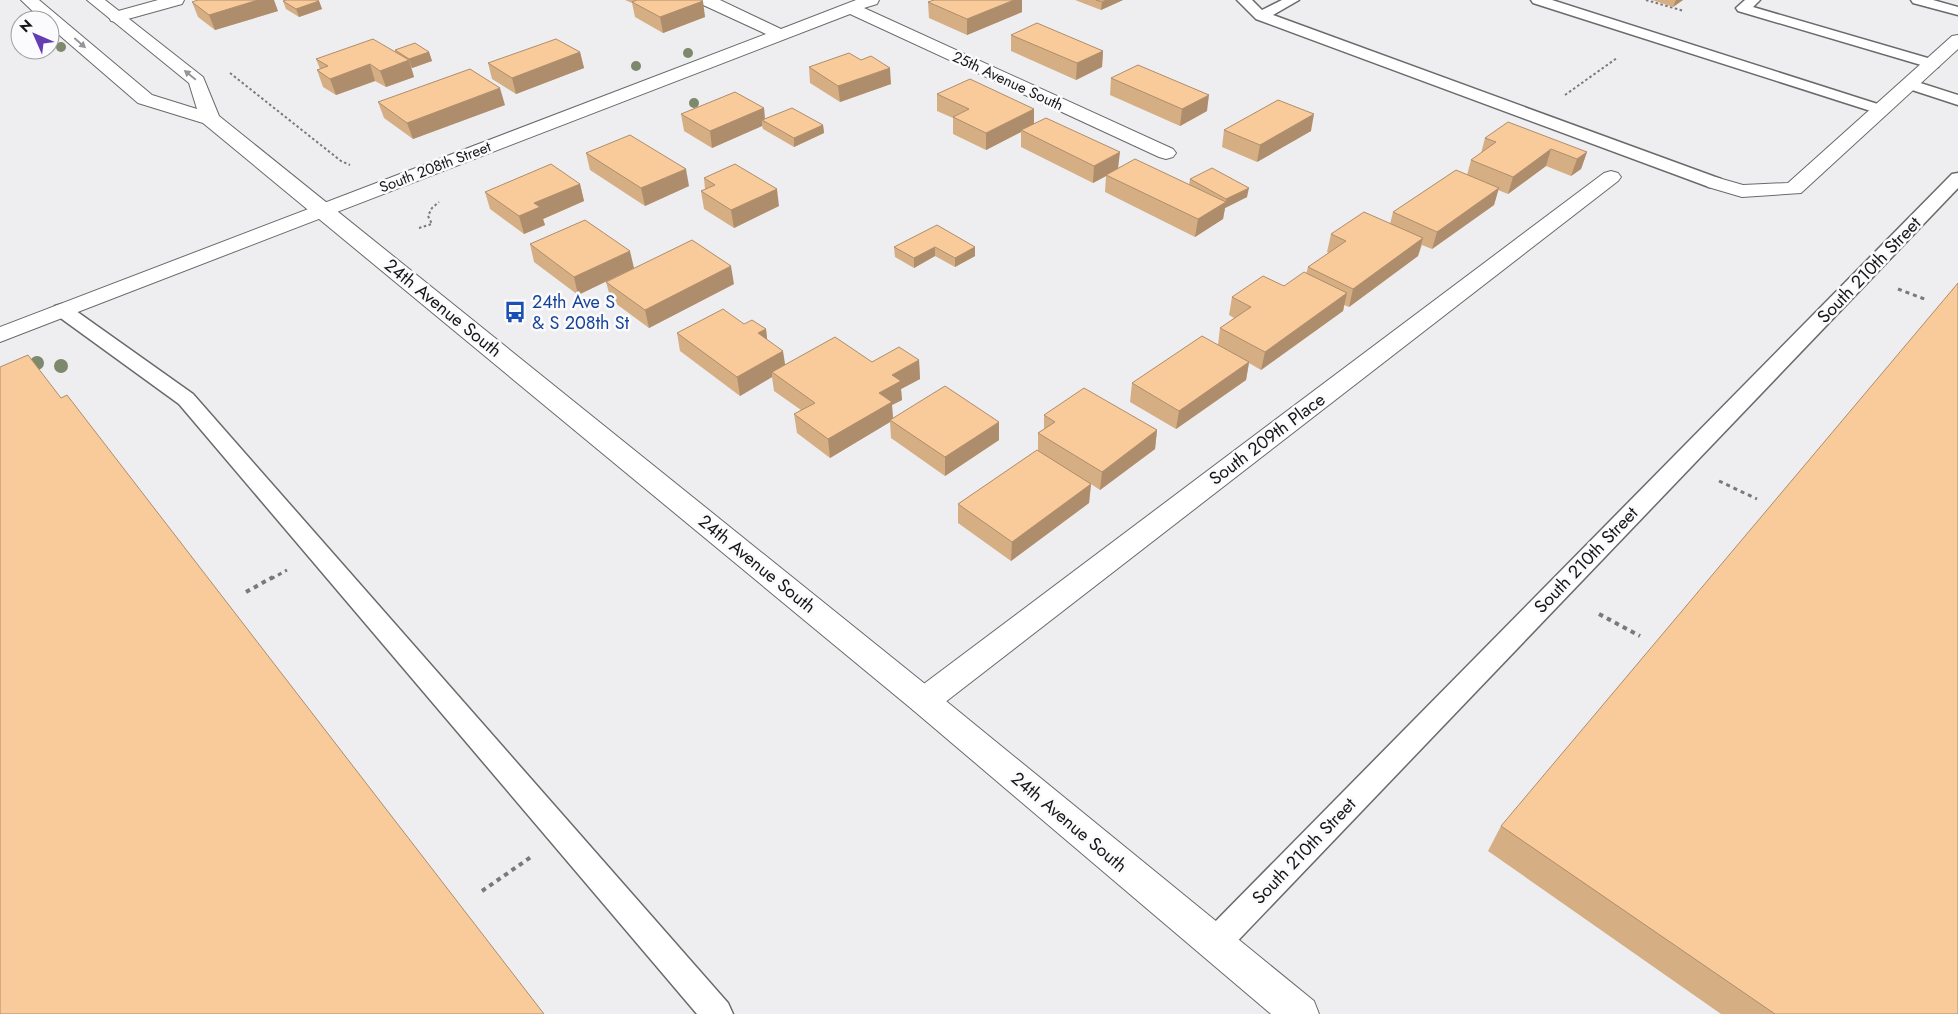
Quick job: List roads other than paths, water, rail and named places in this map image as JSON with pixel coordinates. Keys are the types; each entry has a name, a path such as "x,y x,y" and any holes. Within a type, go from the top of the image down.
{"street":[{"name":"24th Avenue South","path":"29,0 145,99 210,119 924,701 1300,1014"},
{"path":"95,0 197,81 210,119"},
{"path":"117,16 176,0"},
{"path":"707,0 781,35"},
{"name":"South 208th Street","path":"0,335 871,0"},
{"name":"25th Avenue South","path":"850,8 1166,153"},
{"path":"1715,183 1742,191 1794,190 1958,40"},
{"name":"South 209th Place","path":"924,701 1610,177"}],"lane":[{"path":"1244,0 1261,16 1715,183"},
{"path":"1261,16 1292,0"},
{"path":"1538,0 1882,110"},
{"path":"1753,0 1743,8 1933,64"},
{"path":"1918,0 1958,11"},
{"path":"1911,85 1958,100"},
{"name":"South 210th Street","path":"1215,943 1958,178"},
{"path":"62,310 186,399 717,1014"}],"place":[{"name":"24th Ave S & S 208th St","path":"515,312"}]}
